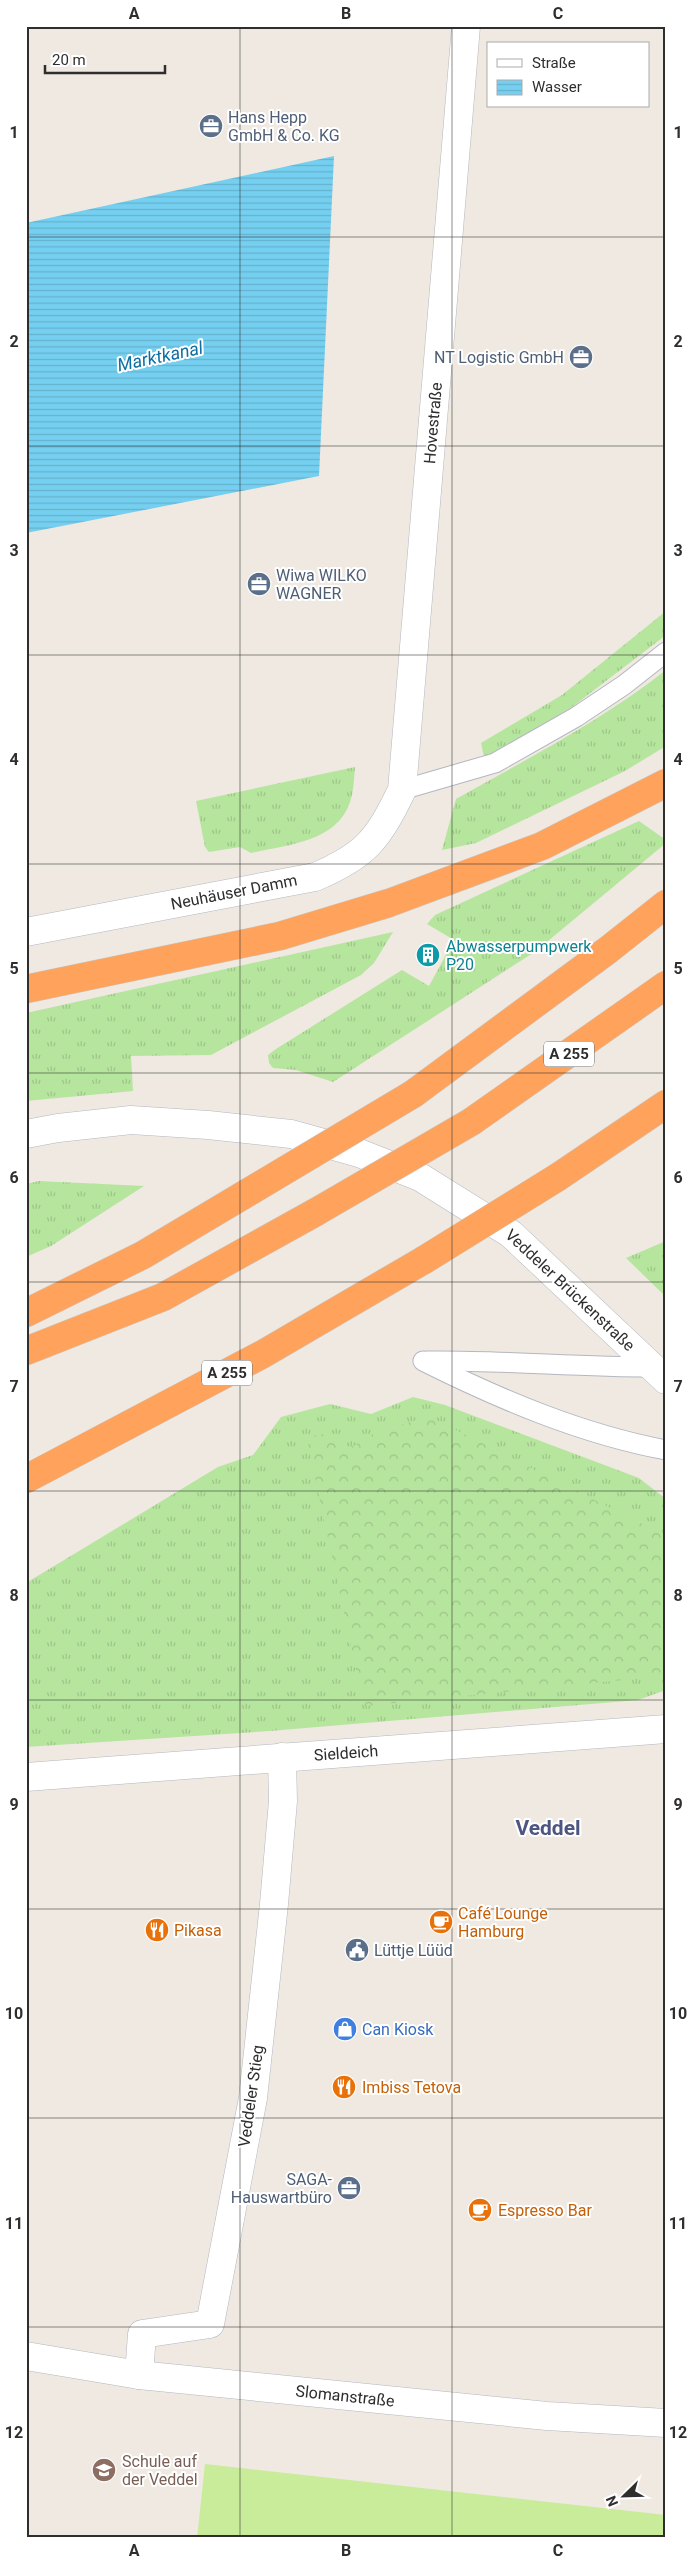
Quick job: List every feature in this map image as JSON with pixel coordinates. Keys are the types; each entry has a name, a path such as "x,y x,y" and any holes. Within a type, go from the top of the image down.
{"highway":[{"path":"26,989 280,936 389,904 542,846 666,783"},
{"path":"26,1313 143,1255 413,1094 608,950 666,904"},
{"name":"A 255","path":"26,1351 163,1297 316,1212 471,1122 666,985"},
{"name":"A 255","path":"26,1479 263,1354 424,1260 558,1178 666,1104"}],"street":[{"name":"Hovestraße","path":"402,790 466,26"},
{"name":"Neuhäuser Damm","path":"26,932 315,876 342,865 365,849 384,827 402,790"},
{"name":"Veddeler Brückenstraße","path":"26,1134 130,1120 291,1134 359,1153 420,1177 511,1234 658,1373"},
{"name":"Sieldeich","path":"26,1777 666,1729"},
{"name":"Veddeler Stieg","path":"140,2375 142,2334 210,2324 253,2098 283,1801 282,1758"},
{"name":"Slomanstraße","path":"26,2356 140,2375 547,2416 666,2422"}],"lane":[{"path":"402,790 495,763 576,717 624,685 666,652"},
{"path":"658,1373 493,1360 423,1361 487,1393 610,1437 666,1450"}],"green space":[{"path":"666,611 666,635 572,707 493,754 484,757 481,743 562,695"},
{"path":"666,670 666,746 625,771 476,843 442,850 456,799 590,723"},
{"path":"355,767 350,802 334,826 322,834 294,844 251,853 240,847 209,852 205,847 196,801"},
{"path":"639,821 666,840 666,843 536,951 333,1082 296,1070 273,1068 269,1063 268,1055 276,1049 402,970 429,986 454,940 427,924 435,915"},
{"path":"393,932 374,963 361,975 211,1055 131,1056 133,1091 26,1101 26,1013"},
{"path":"39,1181 144,1186 51,1246 26,1257 26,1184"},
{"path":"666,1241 666,1297 626,1258"},
{"path":"413,1397 445,1405 639,1478 666,1499 666,1690 638,1700 270,1731 26,1747 26,1583 218,1467 253,1455 281,1417 330,1404 371,1414"},
{"path":"428,1416 666,1536 666,1668 654,1677 364,1706 308,1445 315,1435 328,1434 342,1453 371,1435"},
{"path":"205,2464 666,2515 666,2538 197,2538"}],"water":[{"name":"Marktkanal","path":"334,156 319,476 26,533 26,223"}],"place":[{"name":"Hans Hepp GmbH & Co. KG","path":"211,126"},
{"name":"NT Logistic GmbH","path":"581,357"},
{"name":"Wiwa WILKO WAGNER","path":"259,584"},
{"name":"Abwasserpumpwerk P20","path":"428,955"},
{"name":"Café Lounge Hamburg","path":"441,1922"},
{"name":"Pikasa","path":"157,1930"},
{"name":"Lüttje Lüüd","path":"357,1950"},
{"name":"Can Kiosk","path":"345,2029"},
{"name":"Imbiss Tetova","path":"344,2087"},
{"name":"SAGA- Hauswartbüro","path":"349,2188"},
{"name":"Espresso Bar","path":"480,2210"},
{"name":"Schule auf der Veddel","path":"104,2470"}],"district":[{"name":"Veddel","path":"548,1828"}]}
